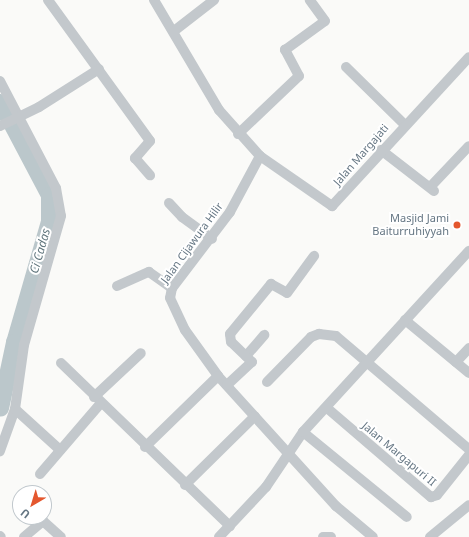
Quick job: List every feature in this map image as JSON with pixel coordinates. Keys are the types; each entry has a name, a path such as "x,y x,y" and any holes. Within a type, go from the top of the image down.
{"street":[{"path":"48,0 99,69 116,98 150,141 135,158 150,175"},
{"path":"154,0 174,31 215,103 238,134 260,156"},
{"path":"174,31 214,0"},
{"path":"238,134 299,76 285,48 326,20 310,0"},
{"name":"Jalan Margajati","path":"260,156 332,206 404,124 469,57"},
{"path":"346,67 404,124"},
{"path":"2,126 99,69"},
{"path":"0,81 17,118 56,188 61,216 24,345 15,409 0,450"},
{"path":"381,150 434,188 469,146"},
{"name":"Jalan Cijawura Hilir","path":"260,156 247,184 212,239 172,288 170,298 185,330 218,376 288,451 336,506 373,537"},
{"path":"169,202 182,217 212,239"},
{"path":"219,537 266,487 288,451 303,432 369,362 405,320 468,255"},
{"path":"227,385 252,362 231,342 230,334 271,284 286,294 314,256"},
{"path":"117,286 149,272 172,288"},
{"path":"405,320 469,373"},
{"path":"268,382 308,339 319,334 340,337 469,448"},
{"path":"246,356 264,335"},
{"path":"456,362 469,348"},
{"path":"40,474 97,401 141,353"},
{"path":"61,363 97,401 230,526"},
{"path":"145,447 218,376"},
{"name":"Jalan Margapuri II","path":"327,408 431,497 437,495 469,455"},
{"path":"15,409 60,450"},
{"path":"185,485 255,416"},
{"path":"303,432 407,517"},
{"path":"430,537 469,505"},
{"path":"24,537 43,521 61,537"},
{"path":"323,537 331,537"}],"waterway":[{"name":"Ci Cadas","path":"0,102 49,195 49,221 14,342 0,408"}],"place":[{"name":"Masjid Jami Baiturruhiyyah","path":"457,225"}]}
